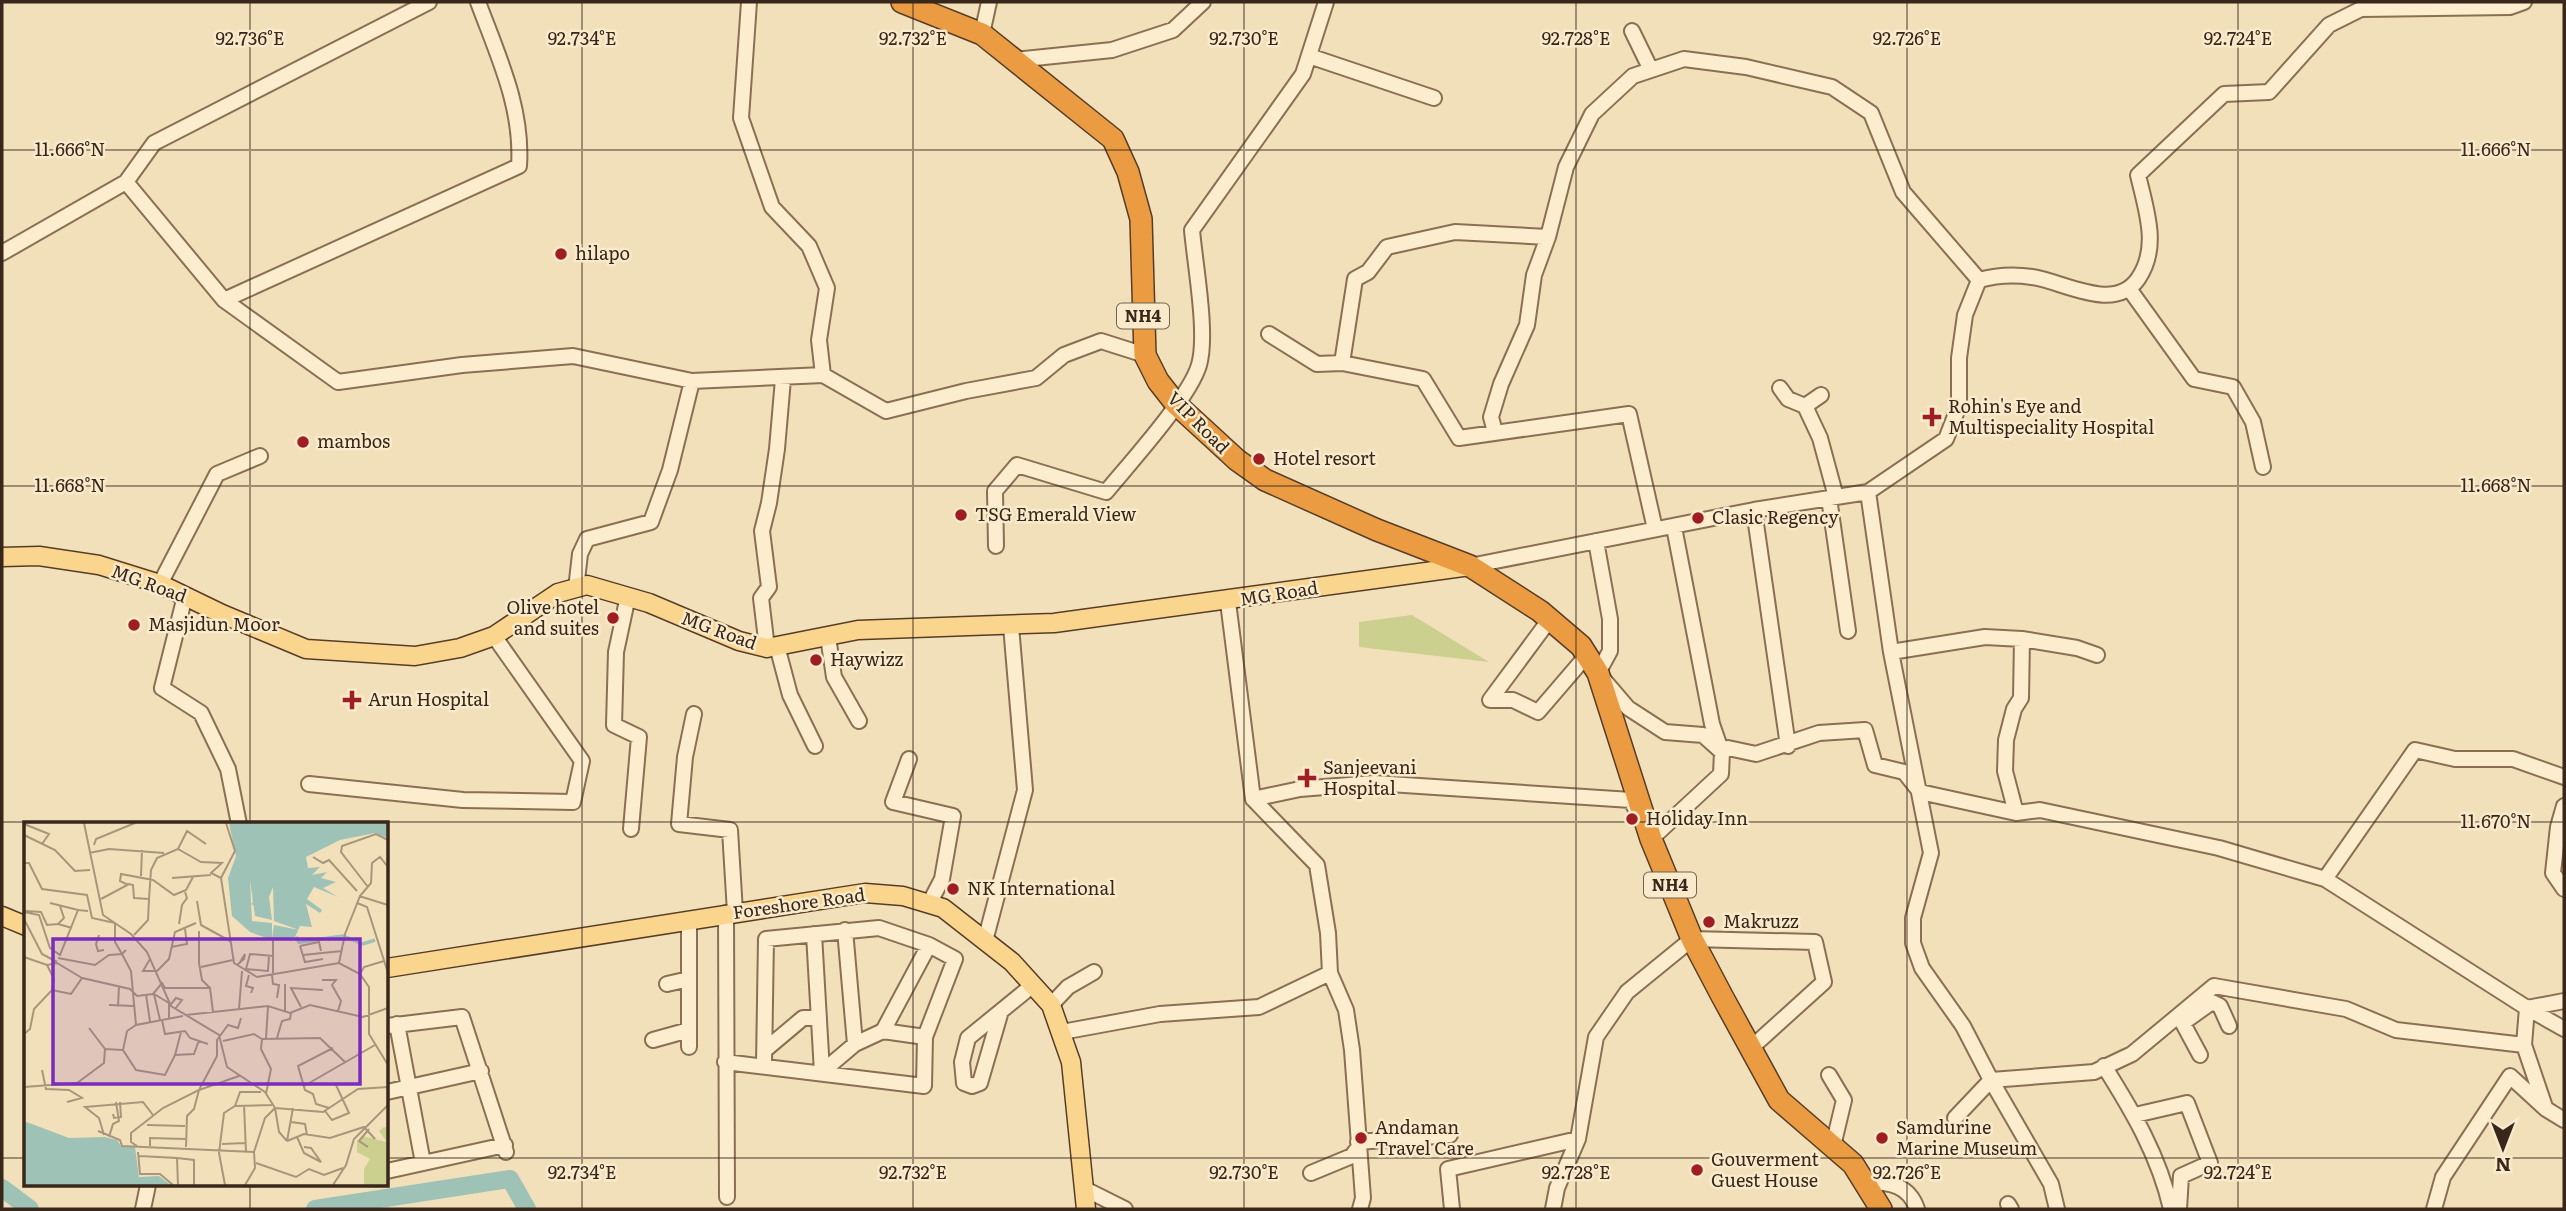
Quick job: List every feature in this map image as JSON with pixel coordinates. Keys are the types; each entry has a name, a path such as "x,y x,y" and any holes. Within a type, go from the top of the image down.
{"highway":[{"name":"VIP Road","path":"902,2 982,34 1045,88 1089,117 1113,139 1123,161 1141,219 1145,355 1158,381 1176,404 1237,460 1265,480 1377,530 1470,566"},
{"name":"NH4","path":"1470,566 1550,619 1581,646 1593,664 1651,839 1692,939 1779,1100 1853,1164 1881,1209"}],"main road":[{"name":"MG Road","path":"2,557 39,556 99,565 160,584 306,649 415,656 460,648 494,636 558,593 587,585 628,596 740,641 772,647 858,630 1011,626 1228,602 1470,566"},
{"name":"Foreshore Road","path":"388,968 865,893 904,896 943,908 1012,962 1051,1005 1071,1062 1086,1209"},
{"path":"2,916 24,925"}],"street":[{"path":"2,253 126,182 154,143 429,2"},
{"path":"224,300 519,166 520,146 515,102 478,2"},
{"path":"749,2 741,118 772,207 808,246 827,288 819,340 823,375"},
{"path":"982,34 989,2"},
{"path":"1015,60 1112,50 1173,30 1203,2"},
{"path":"996,546 995,491 1017,465 1106,492 1176,404 1199,366 1201,328 1192,230 1303,74 1326,2"},
{"path":"1979,279 2002,274 2034,277 2111,296 2130,290 2149,263 2151,229 2138,175 2224,94 2269,92 2329,25 2361,9 2510,7 2524,2"},
{"path":"1632,32 1651,70"},
{"path":"1309,57 1434,98"},
{"path":"1495,432 1491,417 1501,384 1527,325 1534,275 1548,237 1566,167 1592,114 1633,76 1684,58 1746,67 1832,88 1871,113 1903,192 1979,279"},
{"path":"126,182 224,300 338,382 462,365 573,356 692,381 783,379 823,375 886,411 966,391 1035,378 1064,355 1101,341 1145,355"},
{"path":"1342,363 1355,279 1368,272 1387,247 1455,232 1548,237"},
{"path":"1470,566 1755,510 1868,492 1946,439 1959,406 1959,358 1965,315 1979,279"},
{"path":"2130,290 2194,379 2233,387 2253,422 2263,467"},
{"path":"1269,334 1317,364 1342,363 1423,379 1460,438 1629,414 1655,529"},
{"path":"783,379 771,490 762,531 769,587 761,597 772,647 790,695 815,746"},
{"path":"576,589 580,554 587,539 651,522 670,470 692,381"},
{"path":"1780,388 1788,399 1805,406 1820,438 1832,498 1848,631"},
{"path":"1805,406 1821,395"},
{"path":"160,584 217,474 260,456"},
{"path":"1868,492 1891,652 1931,853 1913,918 1913,943 1922,968 1963,1026 2050,1184 2057,1209"},
{"path":"1755,510 1788,746"},
{"path":"1253,799 1300,789 1374,783 1631,800 1651,839 1721,774 1722,752 1712,724 1674,527"},
{"path":"1550,619 1490,700 1513,700 1538,712 1610,651 1610,619 1597,541"},
{"path":"185,596 162,688 201,713 228,769 239,822"},
{"path":"628,596 616,652 614,725 639,737 631,829"},
{"path":"1228,602 1253,799 1317,864 1328,933 1330,973 1346,1010 1352,1050 1363,1198 1360,1209"},
{"path":"985,941 1025,790 1011,626"},
{"path":"309,784 463,800 573,802 582,761 494,636"},
{"path":"828,637 834,677 859,721"},
{"path":"1891,652 1985,637 2022,639 2077,648 2097,655"},
{"path":"2016,813 2005,771 2006,740 2014,709 2021,698 2022,639"},
{"path":"1593,664 1628,708 1665,732 1703,735 1722,752"},
{"path":"694,714 685,757 679,824 730,830 731,913 725,1062 727,1197"},
{"path":"1722,752 1728,748 1756,754 1788,746 1819,733 1865,730 1875,765 1904,772 1920,792 2016,813 2040,810 2219,848 2325,879 2564,1029"},
{"path":"2325,879 2415,750 2455,759 2513,759 2564,777"},
{"path":"909,759 893,802 953,816 942,879 929,904"},
{"path":"2564,806 2558,827 2558,875 2564,890"},
{"path":"689,920 689,1047"},
{"path":"725,1062 764,1057 822,1072 924,1086 925,1037 955,959 929,945 879,928 766,939 764,1057"},
{"path":"845,930 855,1044"},
{"path":"814,934 822,1072"},
{"path":"1553,1209 1557,1188 1578,1139 1597,1037 1627,992 1692,939 1815,942 1824,982 1751,1048"},
{"path":"883,1031 929,945"},
{"path":"1051,1005 1068,987 1094,972"},
{"path":"1062,1032 1160,1014 1259,1007 1330,973"},
{"path":"667,984 689,979"},
{"path":"1001,1011 980,1083 972,1086 964,1083 962,1062 968,1038 1001,1011 1033,985"},
{"path":"2181,1019 2214,986 2346,1009 2396,1030 2525,1045"},
{"path":"2527,1008 2564,1001"},
{"path":"1955,1118 1991,1080 2094,1072 2132,1054 2181,1019 2212,1002 2220,1006 2229,1026"},
{"path":"2527,1008 2525,1045 2546,1109"},
{"path":"388,1171 505,1148 461,1017 392,1025 410,1087 423,1163"},
{"path":"764,1057 803,1018 819,1018"},
{"path":"2181,1019 2200,1055"},
{"path":"653,1040 689,1030"},
{"path":"822,1072 855,1044 883,1031 925,1037"},
{"path":"2104,1066 2135,1115 2163,1173 2171,1209"},
{"path":"388,1092 481,1071"},
{"path":"1829,1075 1844,1100 1833,1146"},
{"path":"2434,1209 2443,1177 2510,1076 2546,1109 2564,1120"},
{"path":"2135,1115 2187,1103 2210,1163 2181,1176 2179,1209"},
{"path":"1358,1145 1450,1135"},
{"path":"1452,1209 1448,1169 1578,1139"},
{"path":"1311,1173 1352,1156 1358,1145"},
{"path":"1866,1182 1896,1185 1910,1192 1917,1209"},
{"path":"143,1209 148,1186"},
{"path":"1083,1188 1125,1209"}],"green space":[{"path":"1412,615 1489,662 1359,647 1359,622"}],"waterway":[{"path":"315,1209 510,1179 527,1209"},
{"path":"2,1188 30,1209"}],"place":[{"name":"hilapo","path":"561,254"},
{"name":"Rohin's Eye and Multispeciality Hospital","path":"1932,417"},
{"name":"mambos","path":"303,442"},
{"name":"Hotel resort","path":"1259,459"},
{"name":"TSG Emerald View","path":"961,515"},
{"name":"Clasic Regency","path":"1698,518"},
{"name":"Olive hotel and suites","path":"613,618"},
{"name":"Masjidun Moor","path":"134,625"},
{"name":"Haywizz","path":"816,660"},
{"name":"Arun Hospital","path":"352,700"},
{"name":"Sanjeevani Hospital","path":"1307,778"},
{"name":"Holiday Inn","path":"1632,819"},
{"name":"NK International","path":"953,889"},
{"name":"Makruzz","path":"1709,922"},
{"name":"Andaman Travel Care","path":"1361,1138"},
{"name":"Samdurine Marine Museum","path":"1882,1138"},
{"name":"Gouverment Guest House","path":"1697,1170"}]}
